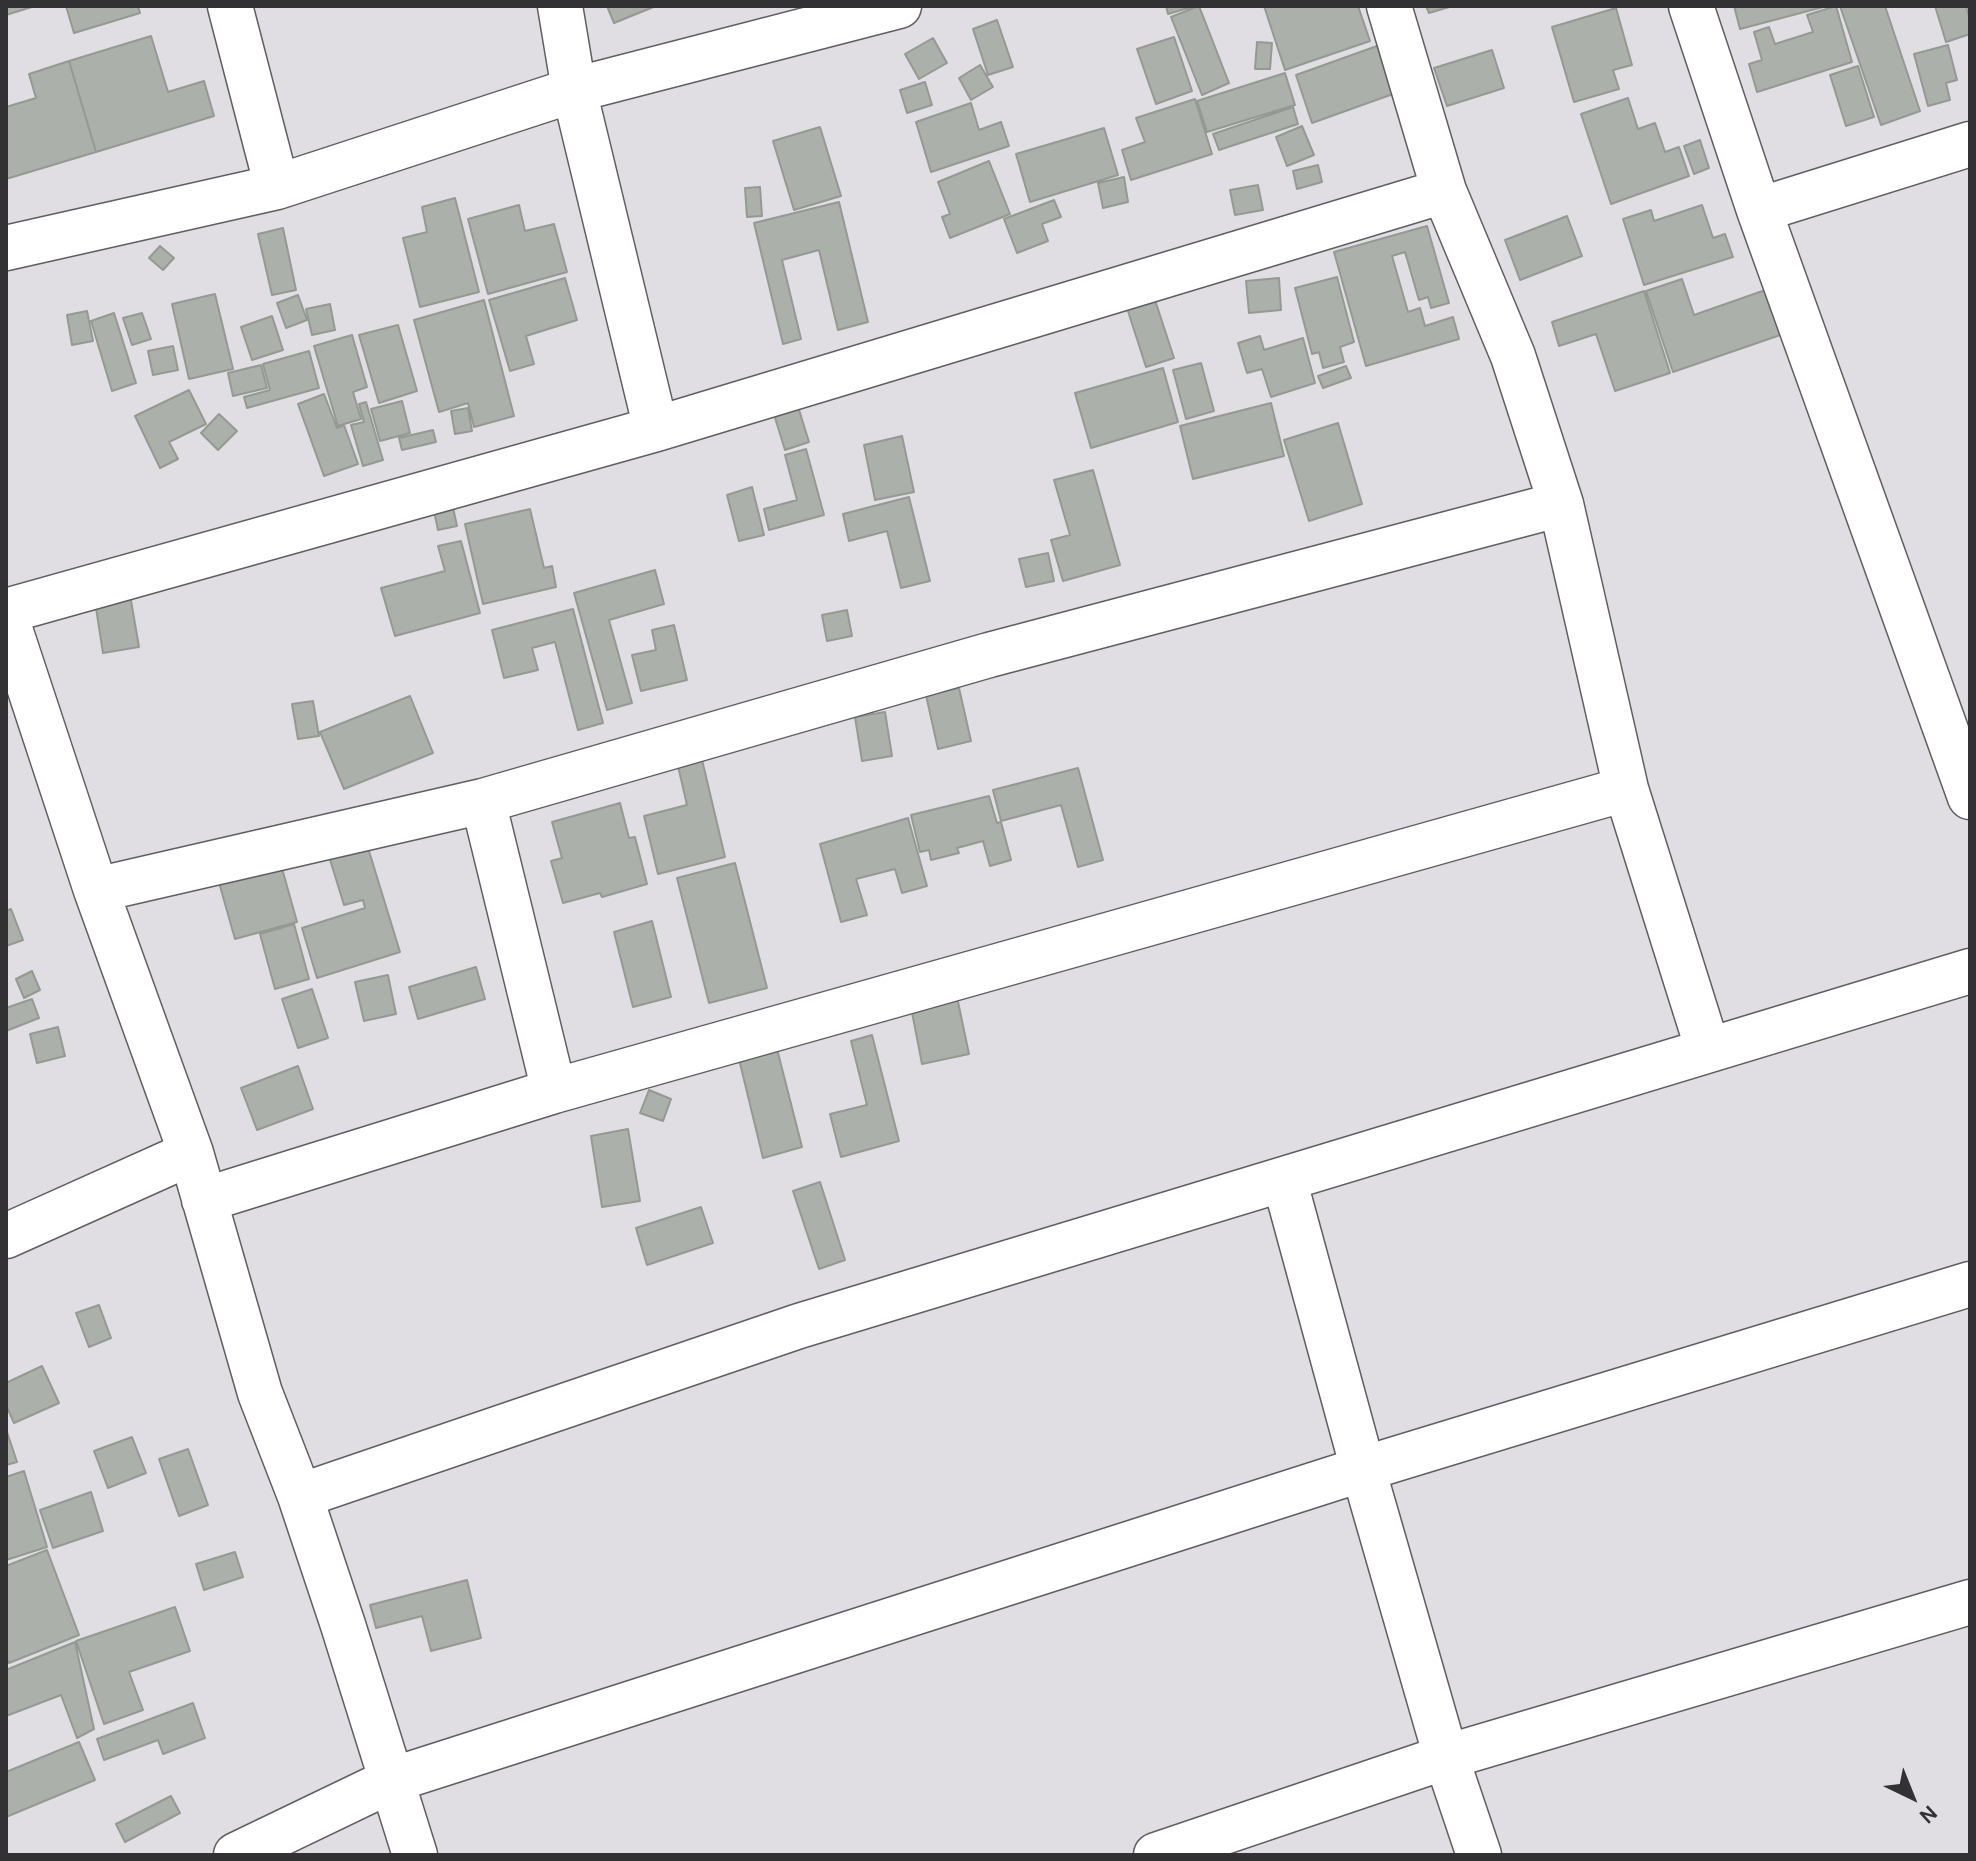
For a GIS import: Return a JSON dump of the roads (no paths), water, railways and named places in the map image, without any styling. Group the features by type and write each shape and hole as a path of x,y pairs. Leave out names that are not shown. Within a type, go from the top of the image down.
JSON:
{"street":[{"path":"230,6 277,187"},
{"path":"560,6 574,90 656,429"},
{"path":"1389,6 1444,191 1513,356 1561,504 1626,789 1708,1050"},
{"path":"1691,6 1759,210 1970,797"},
{"path":"6,248 277,187 574,90 881,8"},
{"path":"1759,210 1970,144"},
{"path":"415,1855 300,1496 260,1393 191,1153 96,890 6,614 656,429 1444,191"},
{"path":"96,890 483,801 989,655 1561,504"},
{"path":"204,1200 554,1091 1626,789"},
{"path":"483,801 554,1091"},
{"path":"300,1496 799,1326 1970,971"},
{"path":"6,1236 191,1153"},
{"path":"1284,1179 1446,1757 1479,1855"},
{"path":"236,1855 392,1780 1363,1469 1970,1284"},
{"path":"1156,1855 1446,1757 1970,1602"}]}
